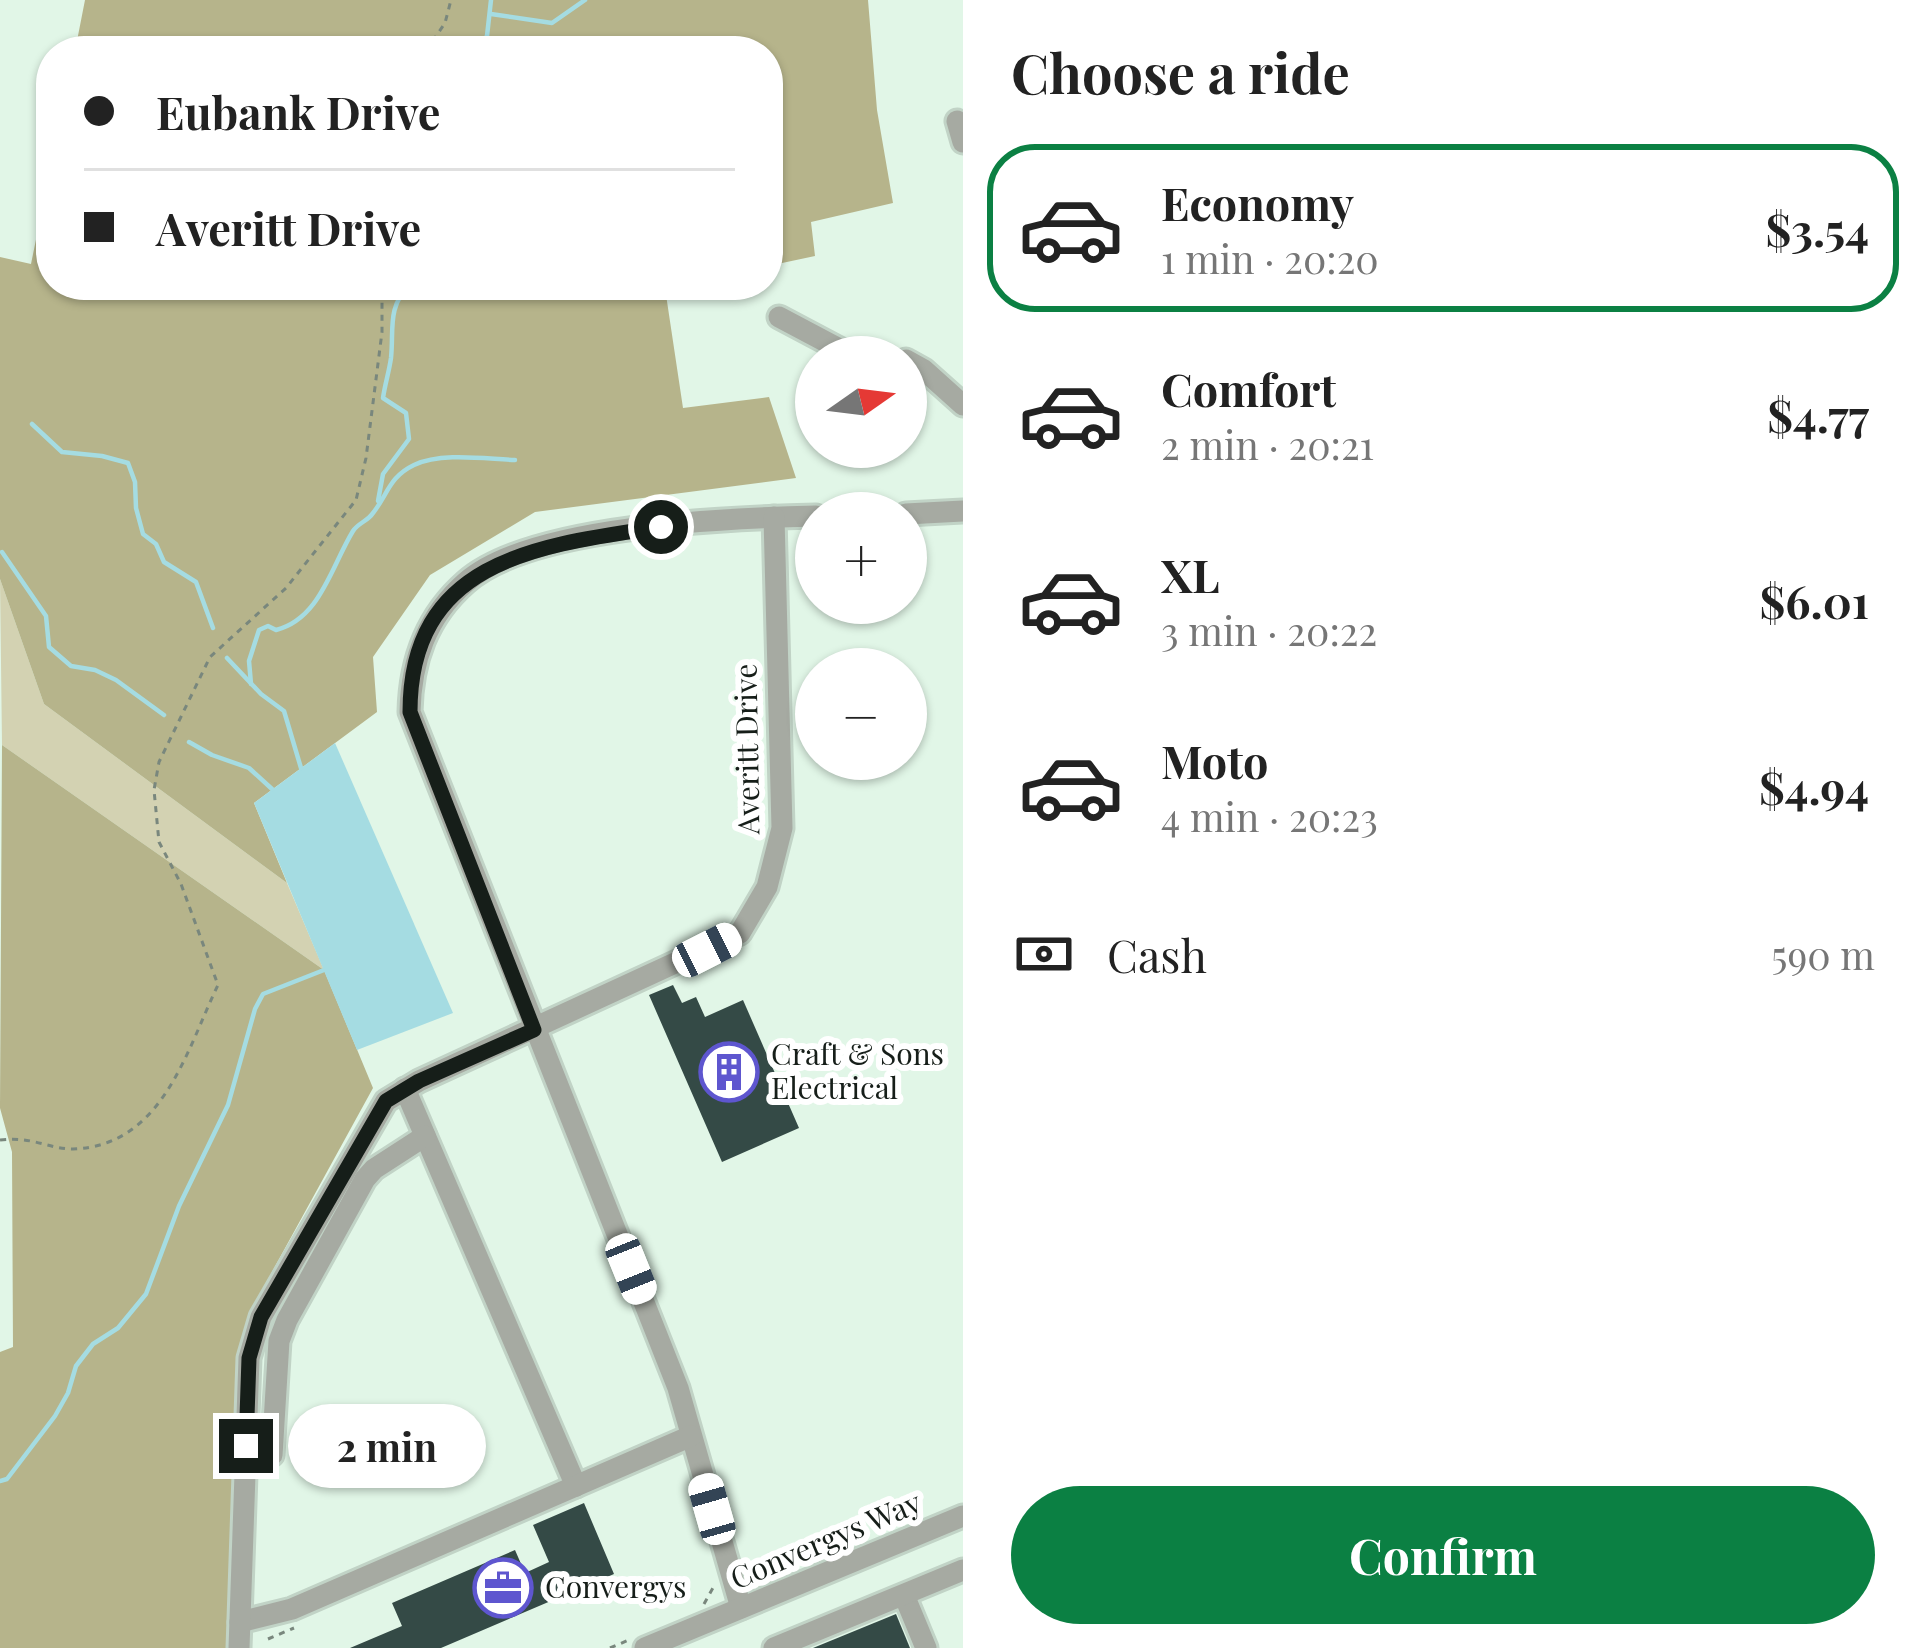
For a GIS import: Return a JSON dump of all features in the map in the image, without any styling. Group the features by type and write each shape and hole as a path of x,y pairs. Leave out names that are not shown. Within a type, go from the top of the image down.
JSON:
{"street":[{"path":"779,317 815,336"},
{"path":"927,373 963,405"},
{"path":"927,513 963,511"},
{"path":"741,1608 678,1388 410,712 410,680 420,643 438,613 467,580 493,565 570,540 707,520 795,516"},
{"name":"Averitt Drive","path":"239,1648 249,1358 261,1317 386,1101 740,933 767,887 782,828 773,517"},
{"path":"405,1090 576,1486"},
{"path":"272,1455 275,1365 286,1320 365,1179 425,1136"},
{"path":"240,1622 292,1609 691,1436"},
{"name":"Convergys Way","path":"637,1644 741,1608 963,1516"},
{"path":"774,1648 963,1570"},
{"path":"904,1595 926,1648"}],"path":[{"path":"436,36 452,0"},
{"path":"0,1140 22,1137 75,1149 124,1136 166,1096 181,1070 218,985 181,884 159,842 154,790 159,762 210,657 286,588 356,500 366,458 382,300"},
{"path":"741,1552 753,1567 776,1575"},
{"path":"695,1612 715,1585"},
{"path":"610,1648 637,1644"}],"green space":[{"path":"0,579 44,704 287,883 324,970 2,745"}],"shaded area":[{"path":"85,0 868,0 877,110 893,203 811,222 815,256 783,263 783,36 78,36"},
{"path":"36,240 36,300 667,300 683,408 769,397 796,478 535,512 430,575 373,657 377,712 254,803 287,883 44,704 0,579 0,257 31,264"},
{"path":"2,745 324,970 373,1088 250,1312 242,1342 227,1648 0,1648 0,1352 13,1347 12,1152 0,1108"}],"water":[{"path":"335,743 453,1013 357,1050 254,803"}],"building":[{"name":"Craft & Sons Electrical","path":"673,985 682,1003 696,997 705,1017 743,1000 799,1128 722,1162 649,995"},
{"name":"Convergys","path":"584,1503 614,1574 441,1648 350,1648 402,1626 392,1603 515,1550 525,1573 549,1562 533,1525"},
{"path":"896,1614 910,1648 813,1648"}],"waterway":[{"path":"487,36 491,0"},
{"path":"491,14 552,23 585,0"},
{"path":"378,501 383,474 409,439 406,413 383,398 399,300"},
{"path":"32,424 62,452 128,463 143,534 156,544 164,562 196,582 213,628"},
{"path":"251,684 249,661 259,630 268,626 276,630 304,615 323,590 353,531 371,516 399,475 437,459 515,460"},
{"path":"2,552 46,616 49,647 71,666 116,680 164,715"},
{"path":"227,658 284,711 301,768"},
{"path":"189,742 249,768 272,789"},
{"path":"0,1481 7,1479 55,1416 76,1366 93,1344 118,1328 146,1294 179,1206 228,1105 263,994 324,970"}],"place":[{"name":"Craft & Sons Electrical","path":"729,1072"},
{"name":"Convergys","path":"503,1588"}],"route":[{"path":"246,1446 249,1358 261,1317 386,1101 419,1081 534,1030 410,712 410,680 420,643 467,580 493,565 570,540 661,527"}]}
